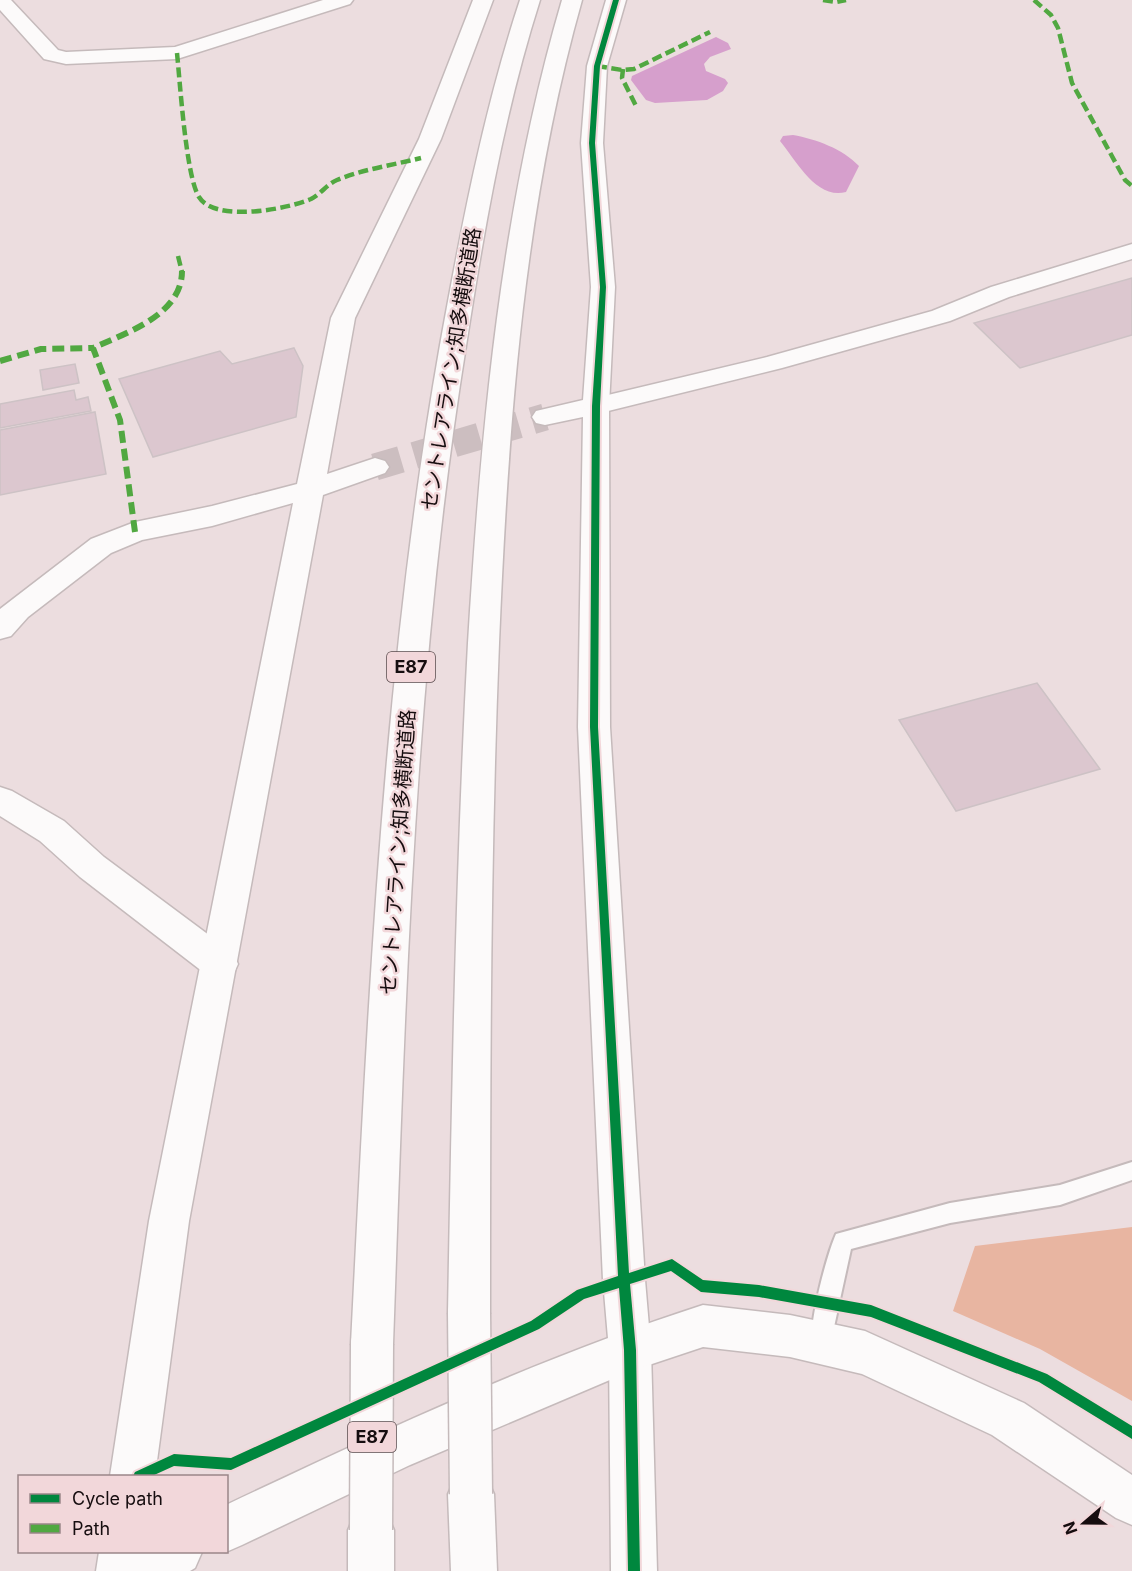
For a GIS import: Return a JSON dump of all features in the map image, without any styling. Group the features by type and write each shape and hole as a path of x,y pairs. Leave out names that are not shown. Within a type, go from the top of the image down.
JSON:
{"main road":[{"path":"2,0 51,55 66,58 177,53 343,0"},
{"path":"132,1475 169,1221 312,489 343,318 430,139 483,0"},
{"name":"セントレアライン;知多横断道路","path":"371,1550 372,1344 390,942 411,656 433,468 448,364 485,168 521,26 530,0"},
{"path":"474,1571 469,1313 473,938 481,684 491,498 509,318 548,96 572,0"},
{"path":"616,0 597,66 592,143 603,287 596,406 594,727 624,1280 630,1350 634,1571"},
{"path":"545,417 773,363 941,316 1000,292 1132,251"},
{"path":"0,628 17,609 101,546 135,532 212,516 312,489 375,467"},
{"path":"0,800 52,831 92,867 220,964"},
{"path":"228,1528 393,1449 630,1350 703,1326 790,1336 865,1353 1008,1419 1132,1502"},
{"path":"119,1571 122,1553"},
{"path":"138,1571 175,1553"}],"lane":[{"path":"821,1343 827,1303 843,1240 950,1214 1060,1195 1132,1171"}],"shaded area":[{"path":"716,37 728,43 731,49 710,57 704,64 706,71 725,79 728,83 723,91 707,100 655,103 646,100 631,80 632,76"},
{"path":"793,135 829,146 859,166 846,192 835,193 825,190 808,177 780,141 783,136"},
{"path":"1132,1227 1132,1401 1040,1349 953,1311 975,1246"}],"building":[{"path":"1132,278 1132,335 1020,368 974,323"},
{"path":"294,348 303,366 296,417 153,457 119,379 220,351 232,364"},
{"path":"75,364 79,383 43,390 40,370"},
{"path":"74,390 76,400 88,397 91,411 0,428 0,404"},
{"path":"95,412 106,474 0,495 0,430"},
{"path":"1037,683 1100,769 956,811 899,720"}],"tunnel":[{"path":"375,467 545,417"}],"marked path":[{"path":"823,0 836,2 846,0"},
{"path":"1034,0 1051,15 1058,28 1072,83 1125,180 1132,186"},
{"path":"597,66 622,70 634,69 710,32"},
{"path":"177,53 190,164 197,195 203,203 217,209 241,213 292,205 313,198 334,181 357,173 421,158"},
{"path":"623,69 622,78 637,108"},
{"path":"135,532 120,420 93,348 148,321 172,300 179,288 182,274 178,256"},
{"path":"0,361 41,349 93,348"}],"cycle path":[{"path":"616,0 597,66 592,143 603,287 596,406 594,727 624,1280 630,1350 634,1571"},
{"path":"141,1475 174,1460 231,1464 535,1325 581,1294 672,1265 701,1286 759,1291 871,1311 1043,1378 1132,1433"}]}
